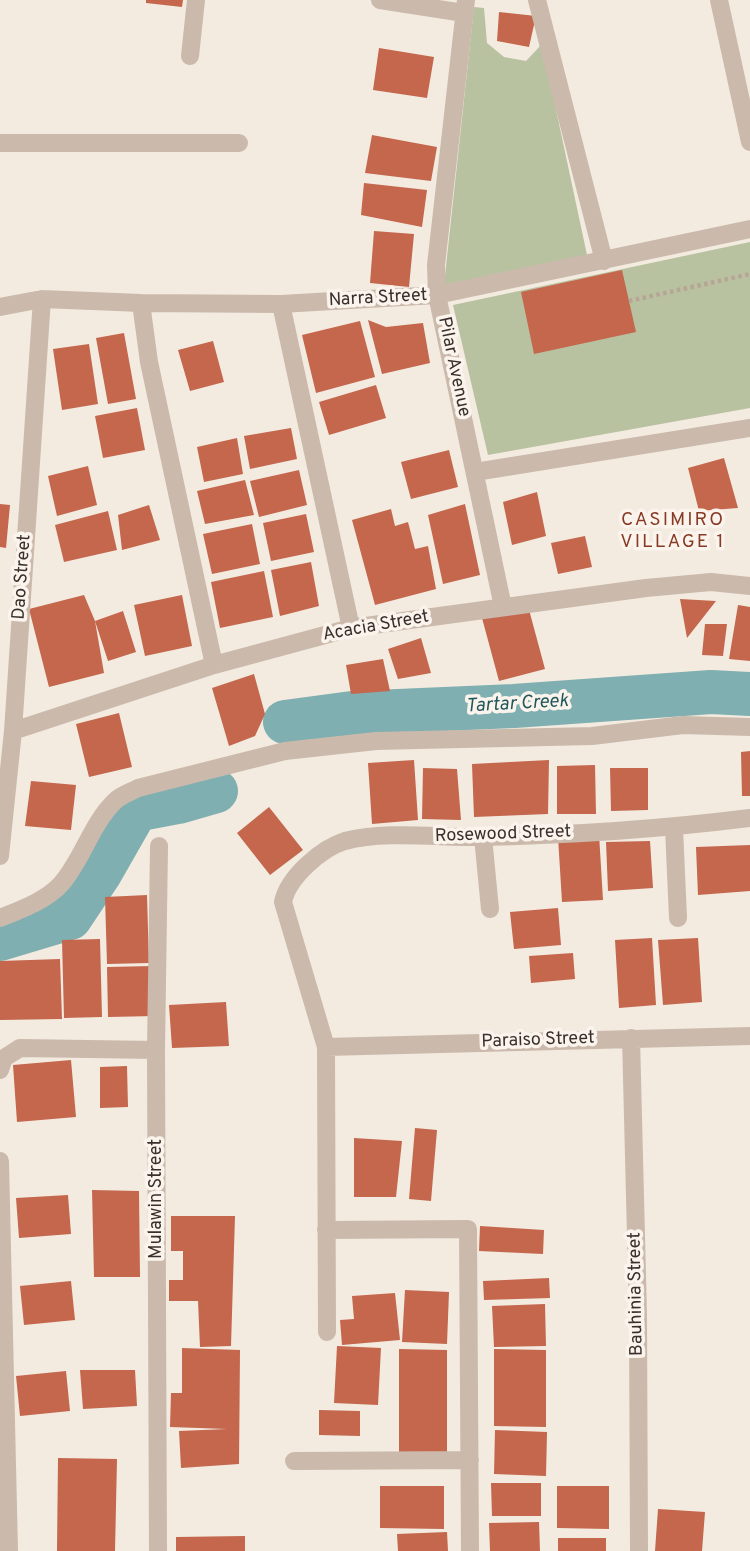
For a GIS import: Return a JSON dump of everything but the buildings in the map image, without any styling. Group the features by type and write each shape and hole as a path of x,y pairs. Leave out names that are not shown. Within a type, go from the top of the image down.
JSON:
{"street":[{"path":"190,56 196,0"},
{"path":"380,0 465,6"},
{"path":"537,0 604,261"},
{"path":"719,0 750,142"},
{"name":"Pilar Avenue","path":"465,6 436,265 438,295 503,607"},
{"path":"0,143 239,143"},
{"name":"Narra Street","path":"0,307 42,299 281,304 438,295 750,229"},
{"name":"Dao Street","path":"0,856 13,731 42,299"},
{"path":"141,303 149,362 214,665"},
{"path":"281,304 351,628"},
{"path":"475,472 750,429"},
{"name":"Acacia Street","path":"13,731 214,665 351,628 646,587 711,582 750,586"},
{"path":"0,918 43,898 60,885 80,859 100,819 116,799 138,788 285,751 376,741 592,736 683,725 750,727"},
{"name":"Rosewood Street","path":"326,1047 283,902 285,893 314,856 345,841 377,836 483,837 674,828 750,818"},
{"path":"674,828 678,918"},
{"path":"483,837 490,909"},
{"name":"Mulawin Street","path":"158,1551 156,1050 159,846"},
{"name":"Paraiso Street","path":"326,1047 750,1035"},
{"name":"Bauhinia Street","path":"631,1038 638,1315 639,1551"},
{"path":"326,1047 327,1332"},
{"path":"0,1070 4,1058 20,1048 156,1050"},
{"path":"0,1161 9,1551"},
{"path":"326,1230 468,1229 470,1551"},
{"path":"294,1461 470,1460"}],"path":[{"path":"629,301 750,274"}],"green space":[{"path":"474,7 484,8 487,43 504,57 526,61 542,44 587,255 444,285"},
{"path":"750,242 750,408 488,455 453,305"}],"waterway":[{"name":"Tartar Creek","path":"285,722 352,713 514,706 711,692 750,694"},
{"name":"Tartar Creek","path":"0,939 70,918 100,873 136,810 216,791"}],"district":[{"name":"CASIMIRO VILLAGE 1","path":"673,532"}]}
